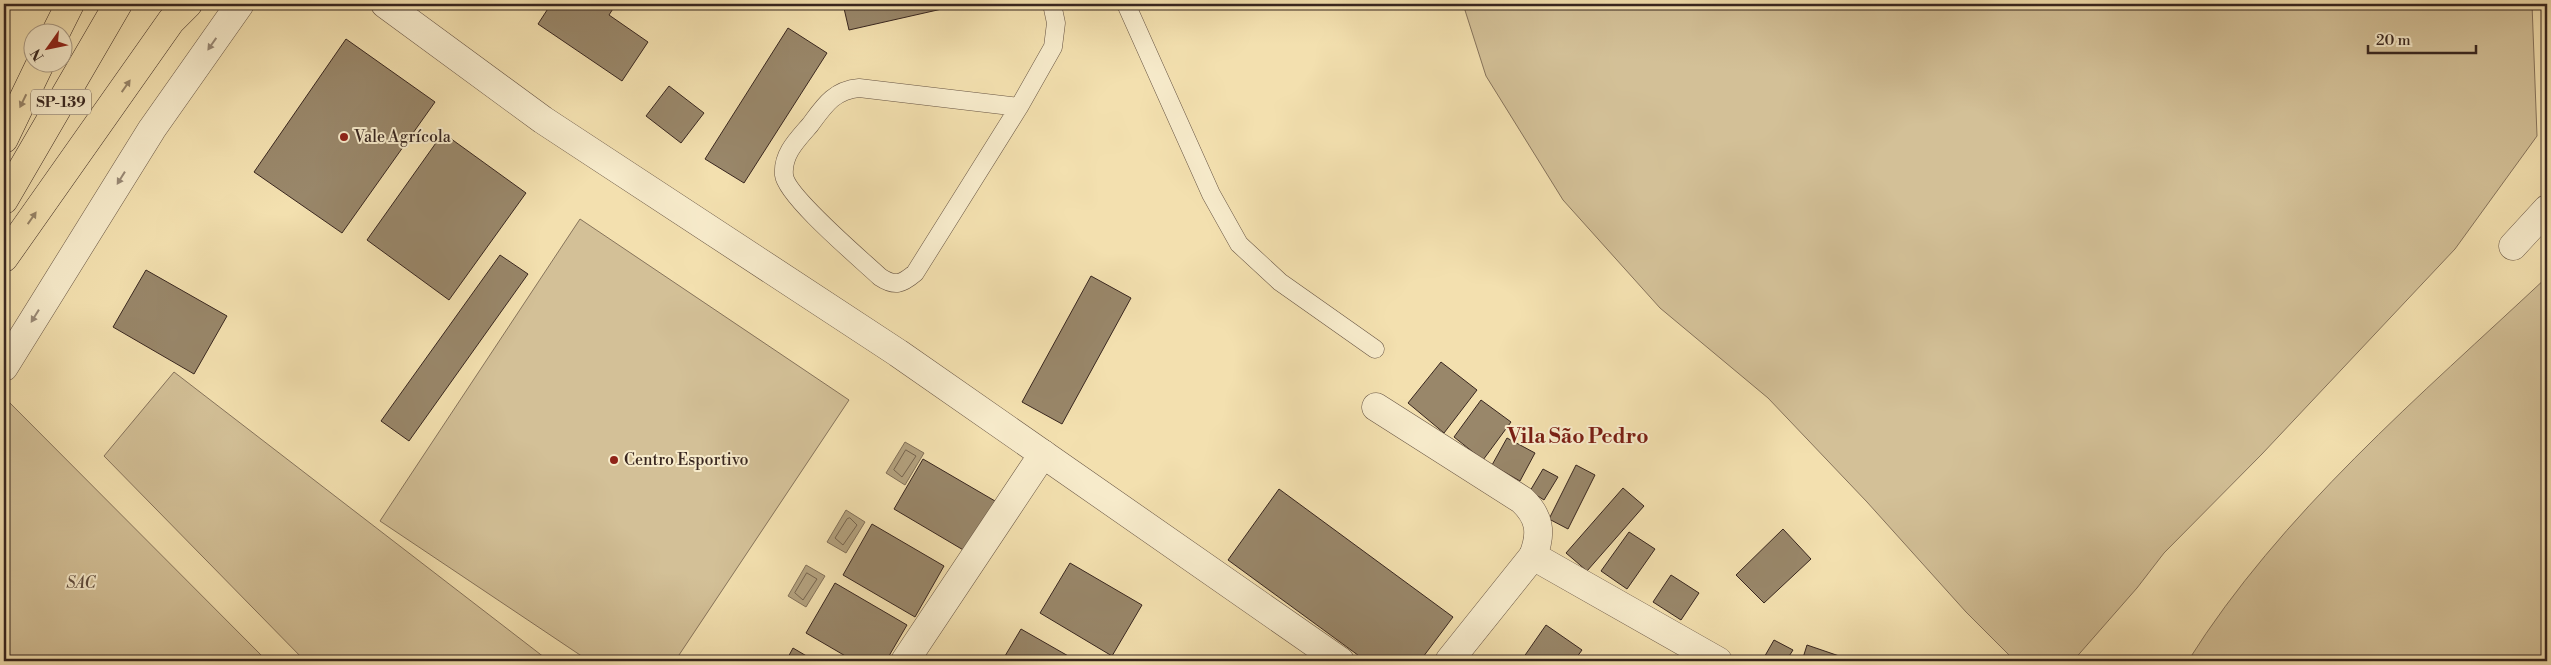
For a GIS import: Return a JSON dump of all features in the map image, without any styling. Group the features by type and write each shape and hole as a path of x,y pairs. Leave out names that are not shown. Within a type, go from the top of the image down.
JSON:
{"main road":[{"path":"61,22 70,4"},
{"name":"SP-139","path":"4,200 118,4"},
{"path":"4,258 171,22 188,4"},
{"path":"4,139 36,72"}],"street":[{"path":"4,367 152,129 240,4"},
{"path":"385,4 543,120 898,353 1340,661"},
{"path":"2513,246 2547,209"},
{"path":"1376,408 1522,500 1534,511 1538,526 1538,544 1533,556 1449,661"},
{"path":"905,661 1043,454"},
{"path":"1533,556 1718,661"}],"lane":[{"path":"1020,107 859,88 846,89 828,100 789,152 784,176 789,187 802,203 880,277 889,283 897,284 915,273 1020,107 1053,47 1056,23 1052,4"},
{"path":"1126,4 1211,194 1239,244 1280,282 1375,348"}],"green space":[{"path":"1463,4 2532,4 2537,136 2455,249 2262,454 2164,553 2137,588 2073,661 2015,661 1966,612 1867,502 1768,398 1660,308 1563,200 1486,76"},
{"name":"Centro Esportivo","path":"580,219 849,400 675,661 589,661 380,521"},
{"path":"2547,277 2547,661 2188,661 2225,607 2265,555 2309,506 2402,412"},
{"path":"174,372 549,661 305,661 104,456"},
{"name":"SAC","path":"7,400 267,661 4,661 4,406"}],"water":[{"path":"905,442 924,453 905,485 886,473"},
{"path":"846,510 865,522 846,553 827,542"},
{"path":"806,565 825,576 806,607 788,596"}],"building":[{"path":"551,4 616,4 609,15 648,42 622,81 538,24"},
{"path":"843,4 964,4 849,30"},
{"path":"788,28 827,53 744,183 705,159"},
{"name":"Vale Agrícola","path":"346,39 435,102 342,233 254,172"},
{"path":"669,86 704,113 681,143 646,116"},
{"path":"443,133 526,193 449,300 367,240"},
{"path":"500,255 528,274 409,441 381,421"},
{"path":"146,270 227,316 194,374 113,327"},
{"path":"1091,276 1131,298 1062,424 1022,402"},
{"path":"1441,362 1477,390 1444,433 1408,403"},
{"path":"1481,400 1511,422 1483,460 1454,437"},
{"path":"1507,438 1535,453 1520,481 1492,465"},
{"path":"923,459 995,501 965,551 894,509"},
{"path":"1576,465 1595,475 1568,529 1549,519"},
{"path":"1543,469 1558,477 1544,500 1530,491"},
{"path":"1623,488 1644,506 1587,571 1566,553"},
{"path":"1279,489 1453,617 1420,661 1366,661 1228,560"},
{"path":"872,524 944,566 915,617 843,575"},
{"path":"1783,529 1811,559 1764,603 1736,575"},
{"path":"1629,532 1655,549 1627,589 1601,571"},
{"path":"1070,563 1142,605 1112,656 1040,613"},
{"path":"1671,575 1699,593 1681,620 1653,602"},
{"path":"835,583 907,625 886,661 854,661 806,633"},
{"path":"1546,625 1582,650 1574,661 1521,661"},
{"path":"1021,629 1077,661 1002,661"},
{"path":"1774,640 1793,650 1786,661 1762,661"},
{"path":"1807,645 1848,659 1848,661 1802,661"},
{"path":"793,648 815,661 786,661"}],"place":[{"name":"Vale Agrícola","path":"344,137"},
{"name":"Centro Esportivo","path":"614,460"}],"district":[{"name":"Vila São Pedro","path":"1578,437"}]}
